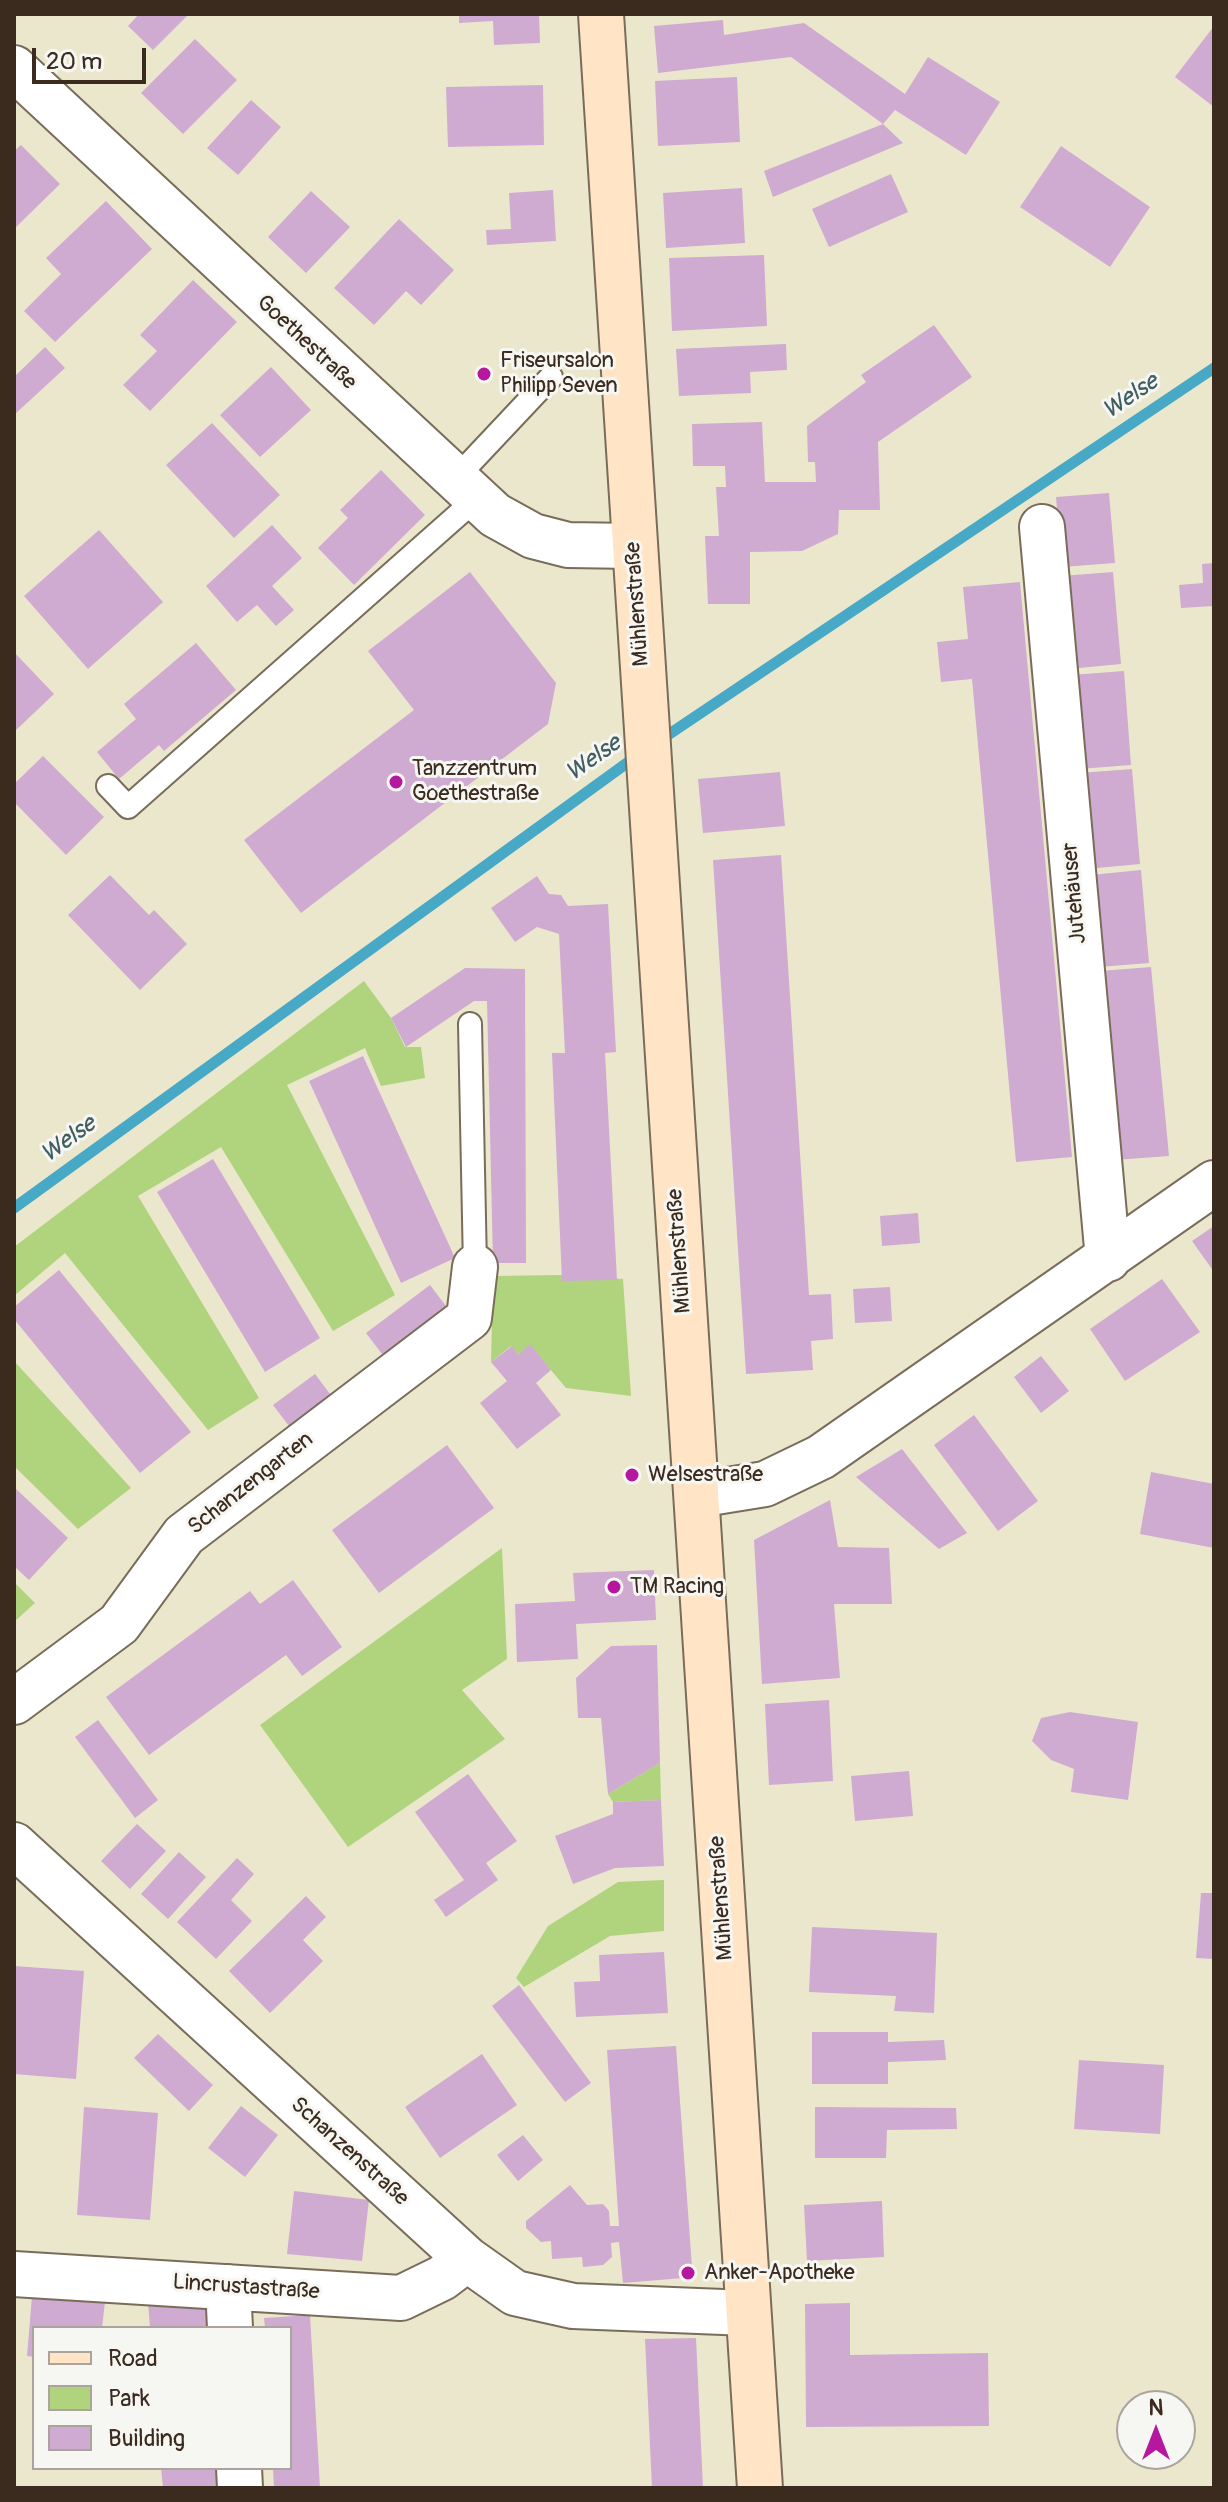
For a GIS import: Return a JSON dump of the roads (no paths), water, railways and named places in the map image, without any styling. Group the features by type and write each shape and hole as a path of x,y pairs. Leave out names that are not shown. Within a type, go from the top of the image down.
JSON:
{"main road":[{"name":"Mühlenstraße","path":"601,14 760,2488"}],"street":[{"name":"Goethestraße","path":"14,68 495,515 533,536 568,545 634,546"},
{"name":"Jutehäuser","path":"1042,527 1108,1259"},
{"path":"697,1495 765,1484 821,1457 1214,1183"},
{"name":"Schanzengarten","path":"14,1702 119,1624 184,1535 469,1318 475,1267"},
{"name":"Schanzenstraße","path":"14,1845 467,2259 515,2293 573,2306 748,2313"},
{"name":"Lincrustastraße","path":"14,2274 229,2307 401,2298 442,2278 467,2259"}],"lane":[{"path":"108,786 128,807 466,489 551,377"},
{"path":"470,1024 475,1267"}],"waterway":[{"name":"Welse","path":"659,741 1214,368"},
{"name":"Welse","path":"14,1208 638,755"}],"place":[{"name":"Friseursalon Philipp Seven","path":"484,374"},
{"name":"Tanzzentrum Goethestraße","path":"396,782"},
{"name":"Welsestraße","path":"632,1475"},
{"name":"TM Racing","path":"614,1587"},
{"name":"Anker-Apotheke","path":"688,2273"}]}
